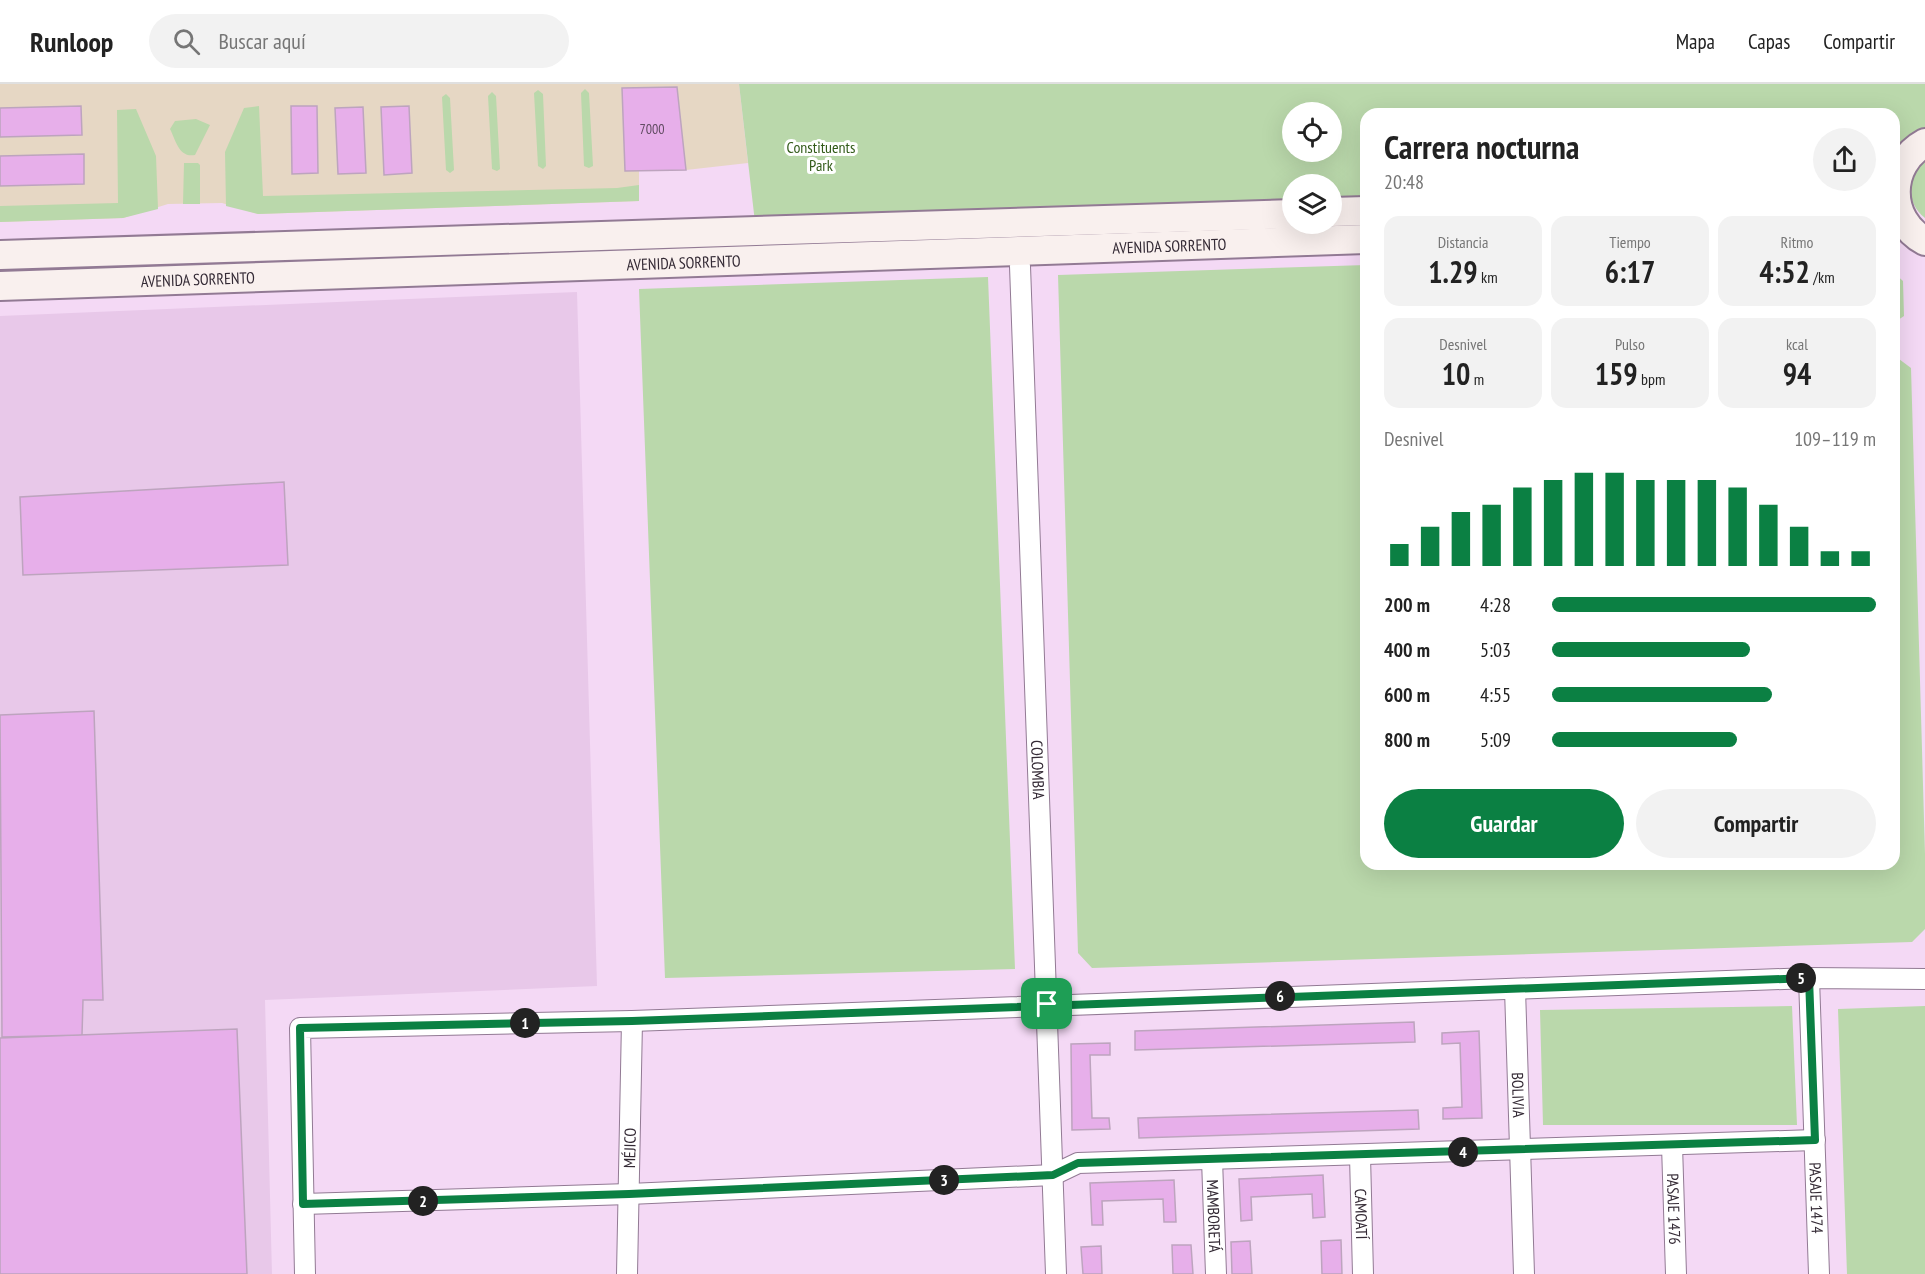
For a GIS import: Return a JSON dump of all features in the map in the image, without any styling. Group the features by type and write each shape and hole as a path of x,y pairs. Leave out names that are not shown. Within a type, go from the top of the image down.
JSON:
{"main road":[{"path":"1900,169 1912,150"},
{"path":"1342,212 1360,211"},
{"name":"AVENIDA SORRENTO","path":"0,255 1282,214"},
{"path":"1900,219 1924,244"},
{"name":"AVENIDA SORRENTO","path":"0,286 1360,239"}],"street":[{"name":"COLOMBIA","path":"1020,266 1056,1274"},
{"path":"305,1274 300,1028 632,1021 1047,1004 1809,978 1925,979"},
{"name":"PASAJE 1474","path":"1809,978 1820,1274"},
{"name":"BOLIVIA","path":"1515,989 1524,1274"},
{"name":"MÉJICO","path":"627,1274 632,1021"},
{"path":"303,1204 629,1194 1053,1175 1078,1163 1815,1140"},
{"name":"PASAJE 1476","path":"1672,1144 1676,1274"},
{"name":"CAMOATÍ","path":"1360,1156 1363,1274"},
{"name":"MAMBORETÁ","path":"1212,1159 1216,1274"}],"shaded area":[{"path":"0,84 739,84 748,163 686,170 639,171 639,201 258,214 222,203 168,204 123,218 0,222"},
{"path":"577,292 597,986 265,1000 272,1274 0,1274 0,316"}],"green space":[{"name":"Constituents Park","path":"739,84 1925,84 1925,143 1900,158 1900,108 1360,108 1360,211 1342,212 1342,174 1282,174 1282,214 756,231"},
{"path":"585,89 589,93 593,166 589,168 584,166 581,93"},
{"path":"538,90 543,94 546,166 543,169 538,166 534,93"},
{"path":"492,92 496,96 500,169 497,171 492,169 488,96"},
{"path":"446,94 450,98 454,170 450,173 446,170 442,97"},
{"path":"259,106 263,196 617,188 639,185 639,201 258,214 226,206 225,152 244,108"},
{"path":"136,109 156,156 158,209 123,218 0,222 0,206 118,203 117,110"},
{"path":"196,119 210,125 195,155 185,154 179,148 170,129 175,121"},
{"path":"1925,158 1925,218 1914,204 1911,188 1916,173"},
{"path":"184,163 200,165 200,204 183,204"},
{"path":"1360,265 1360,870 1900,870 1900,360 1911,368 1925,854 1925,929 1912,942 1092,968 1078,953 1058,275"},
{"path":"988,277 1015,969 665,978 639,289"},
{"path":"1900,278 1903,281 1904,316 1900,319"},
{"path":"1792,1006 1797,1125 1543,1125 1540,1010"},
{"path":"1925,1006 1925,1274 1847,1274 1838,1009"}],"building":[{"path":"677,87 686,170 625,171 622,88"},
{"path":"81,106 82,135 0,137 0,108"},
{"path":"291,106 317,106 318,173 292,174"},
{"path":"409,106 412,173 384,175 381,107"},
{"path":"363,107 366,173 338,174 335,108"},
{"path":"84,154 84,184 0,186 0,156"},
{"path":"284,482 288,565 23,575 20,497"},
{"path":"94,711 103,1000 83,1000 82,1035 2,1037 0,715"},
{"path":"1414,1022 1415,1042 1135,1050 1135,1031"},
{"path":"237,1029 247,1274 0,1274 0,1038"},
{"path":"1479,1031 1482,1118 1443,1119 1443,1108 1462,1107 1460,1043 1442,1044 1442,1033"},
{"path":"1110,1043 1110,1055 1090,1055 1092,1118 1109,1118 1110,1129 1072,1130 1071,1044"},
{"path":"1418,1110 1419,1129 1139,1138 1138,1118"},
{"path":"1323,1175 1325,1217 1313,1218 1312,1194 1251,1197 1252,1220 1241,1221 1239,1179"},
{"path":"1174,1180 1176,1222 1164,1222 1163,1199 1102,1201 1103,1225 1092,1225 1090,1183"},
{"path":"1341,1240 1342,1274 1322,1274 1321,1241"},
{"path":"1250,1241 1252,1274 1232,1274 1231,1242"},
{"path":"1172,1245 1191,1245 1193,1274 1173,1274"},
{"path":"1101,1246 1102,1274 1083,1274 1081,1247"}],"route":[{"path":"1809,978 1815,1140 1078,1163 1053,1175 629,1194 303,1204 300,1028 632,1021 1047,1004 1809,978"}]}
